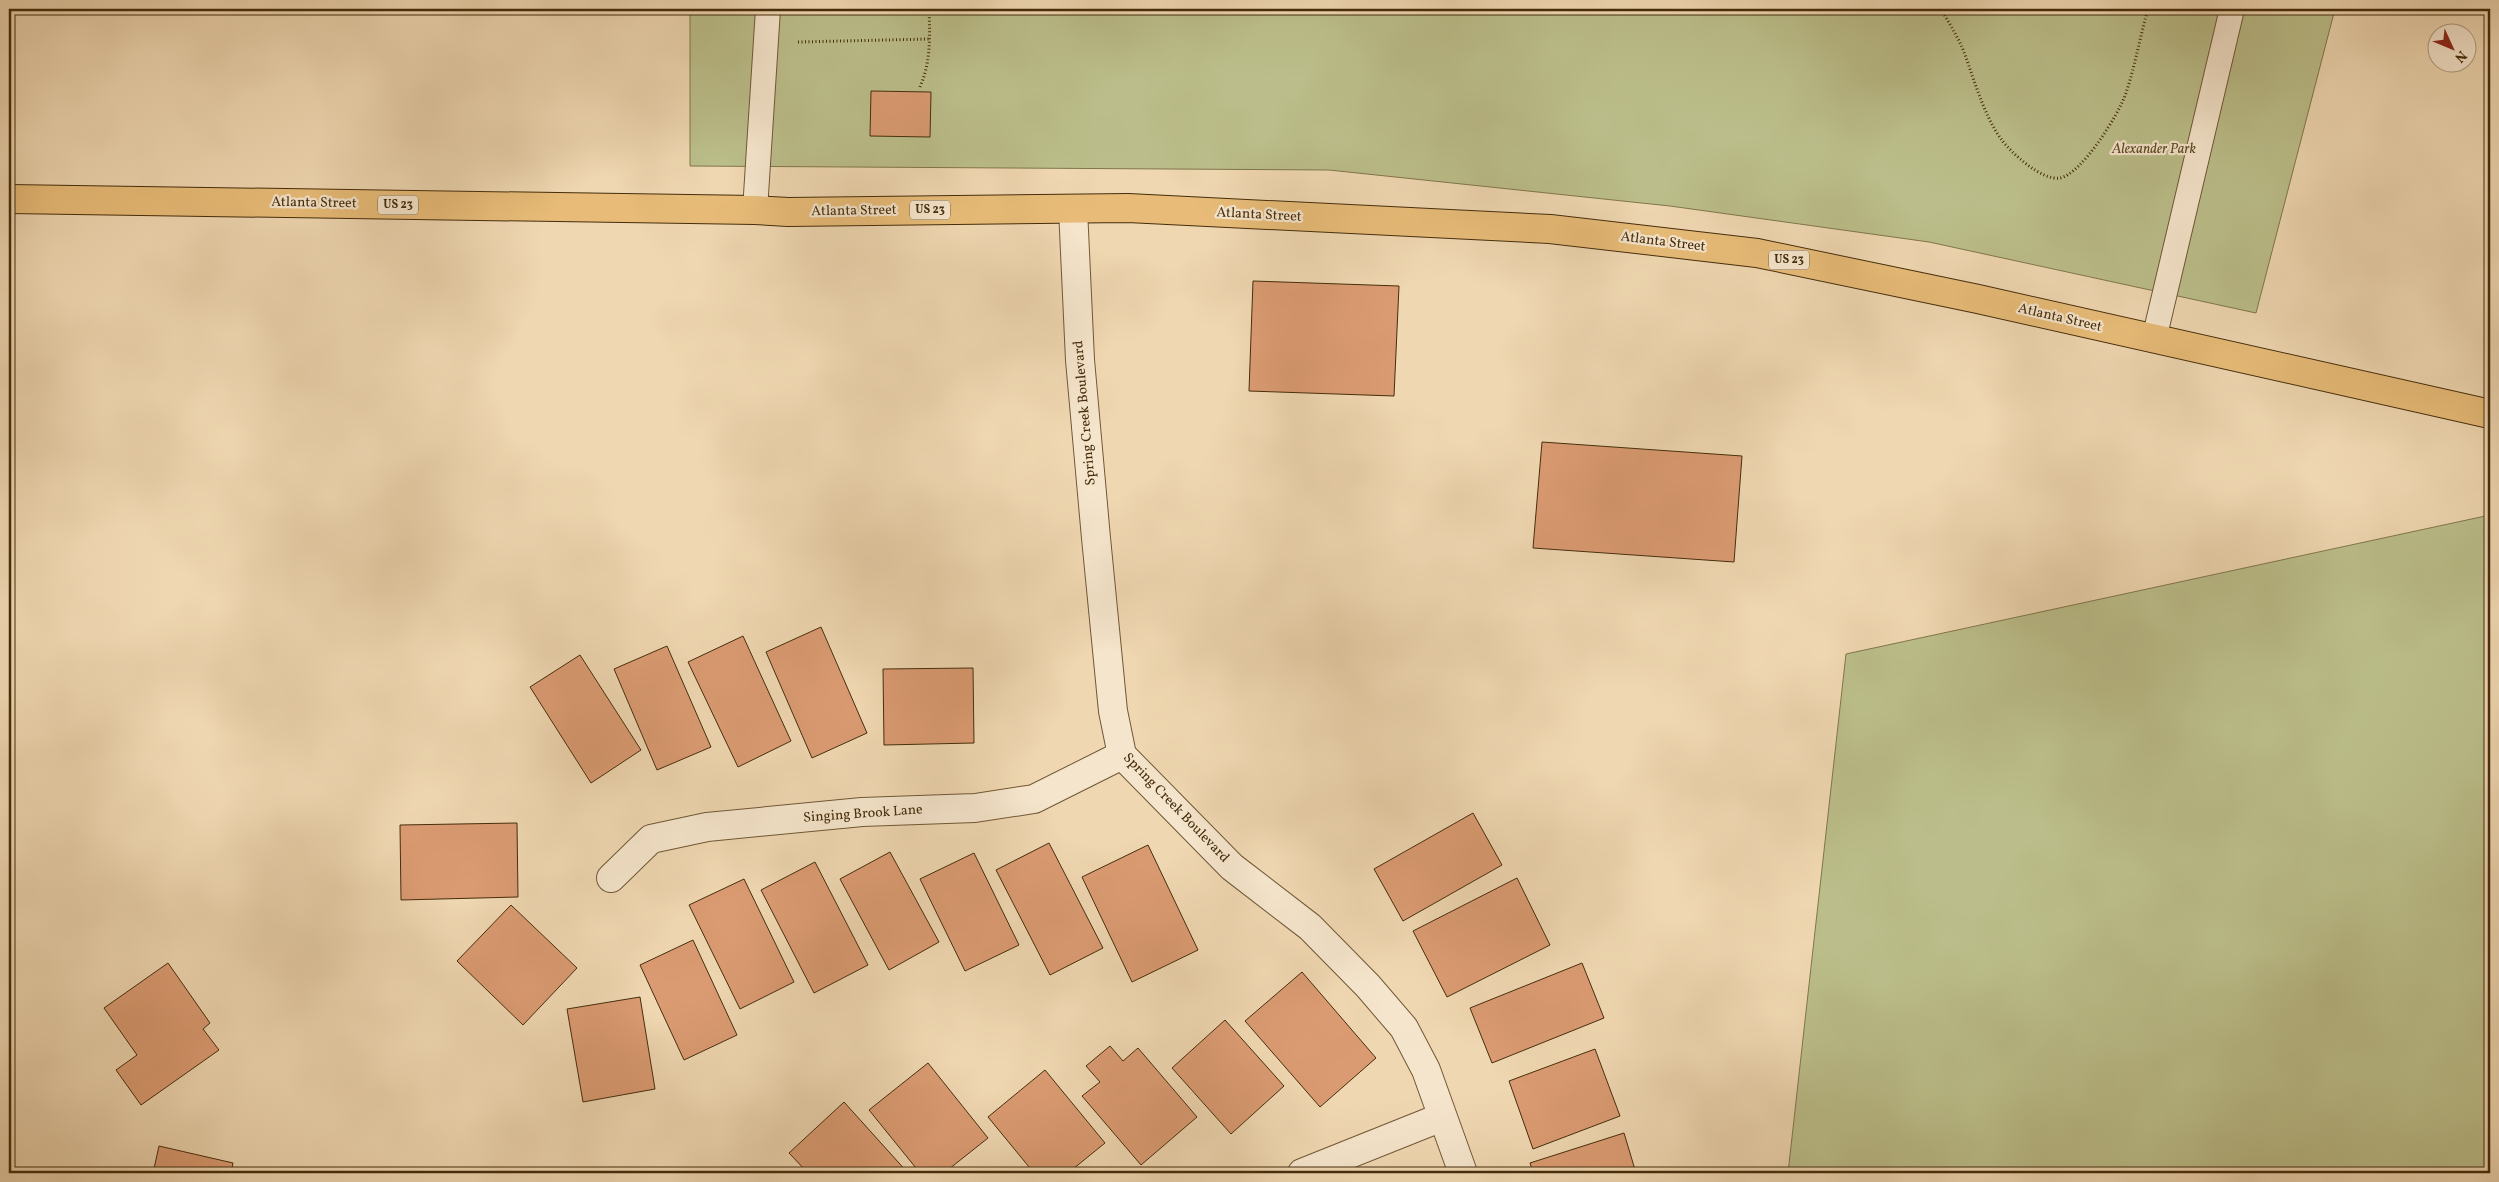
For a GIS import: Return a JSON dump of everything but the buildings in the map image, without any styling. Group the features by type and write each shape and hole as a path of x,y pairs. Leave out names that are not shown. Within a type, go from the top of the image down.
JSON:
{"main road":[{"name":"Atlanta Street","path":"9,199 788,212 1073,208 1138,209 1550,229 1747,252 1978,299 2490,414"}],"street":[{"name":"Spring Creek Boulevard","path":"1073,208 1080,360 1095,528 1113,711 1122,755 1232,867 1310,926 1368,986 1404,1028 1426,1070 1463,1173"},
{"name":"Singing Brook Lane","path":"611,878 651,839 707,827 862,812 975,808 1034,799 1122,755"},
{"path":"1302,1173 1442,1117"}],"lane":[{"path":"755,210 768,9"},
{"path":"2154,339 2232,9"}],"path":[{"path":"920,87 926,74 930,39 929,9"},
{"path":"1942,9 1964,51 1976,92 2002,140 2025,163 2044,175 2059,178 2073,171 2105,132 2126,94 2148,9"},
{"path":"766,43 930,39"}],"green space":[{"name":"Alexander Park","path":"690,9 2335,9 2256,313 1929,242 1670,206 1329,170 690,166"},
{"path":"2490,515 2490,1173 1788,1173 1846,654"}]}
